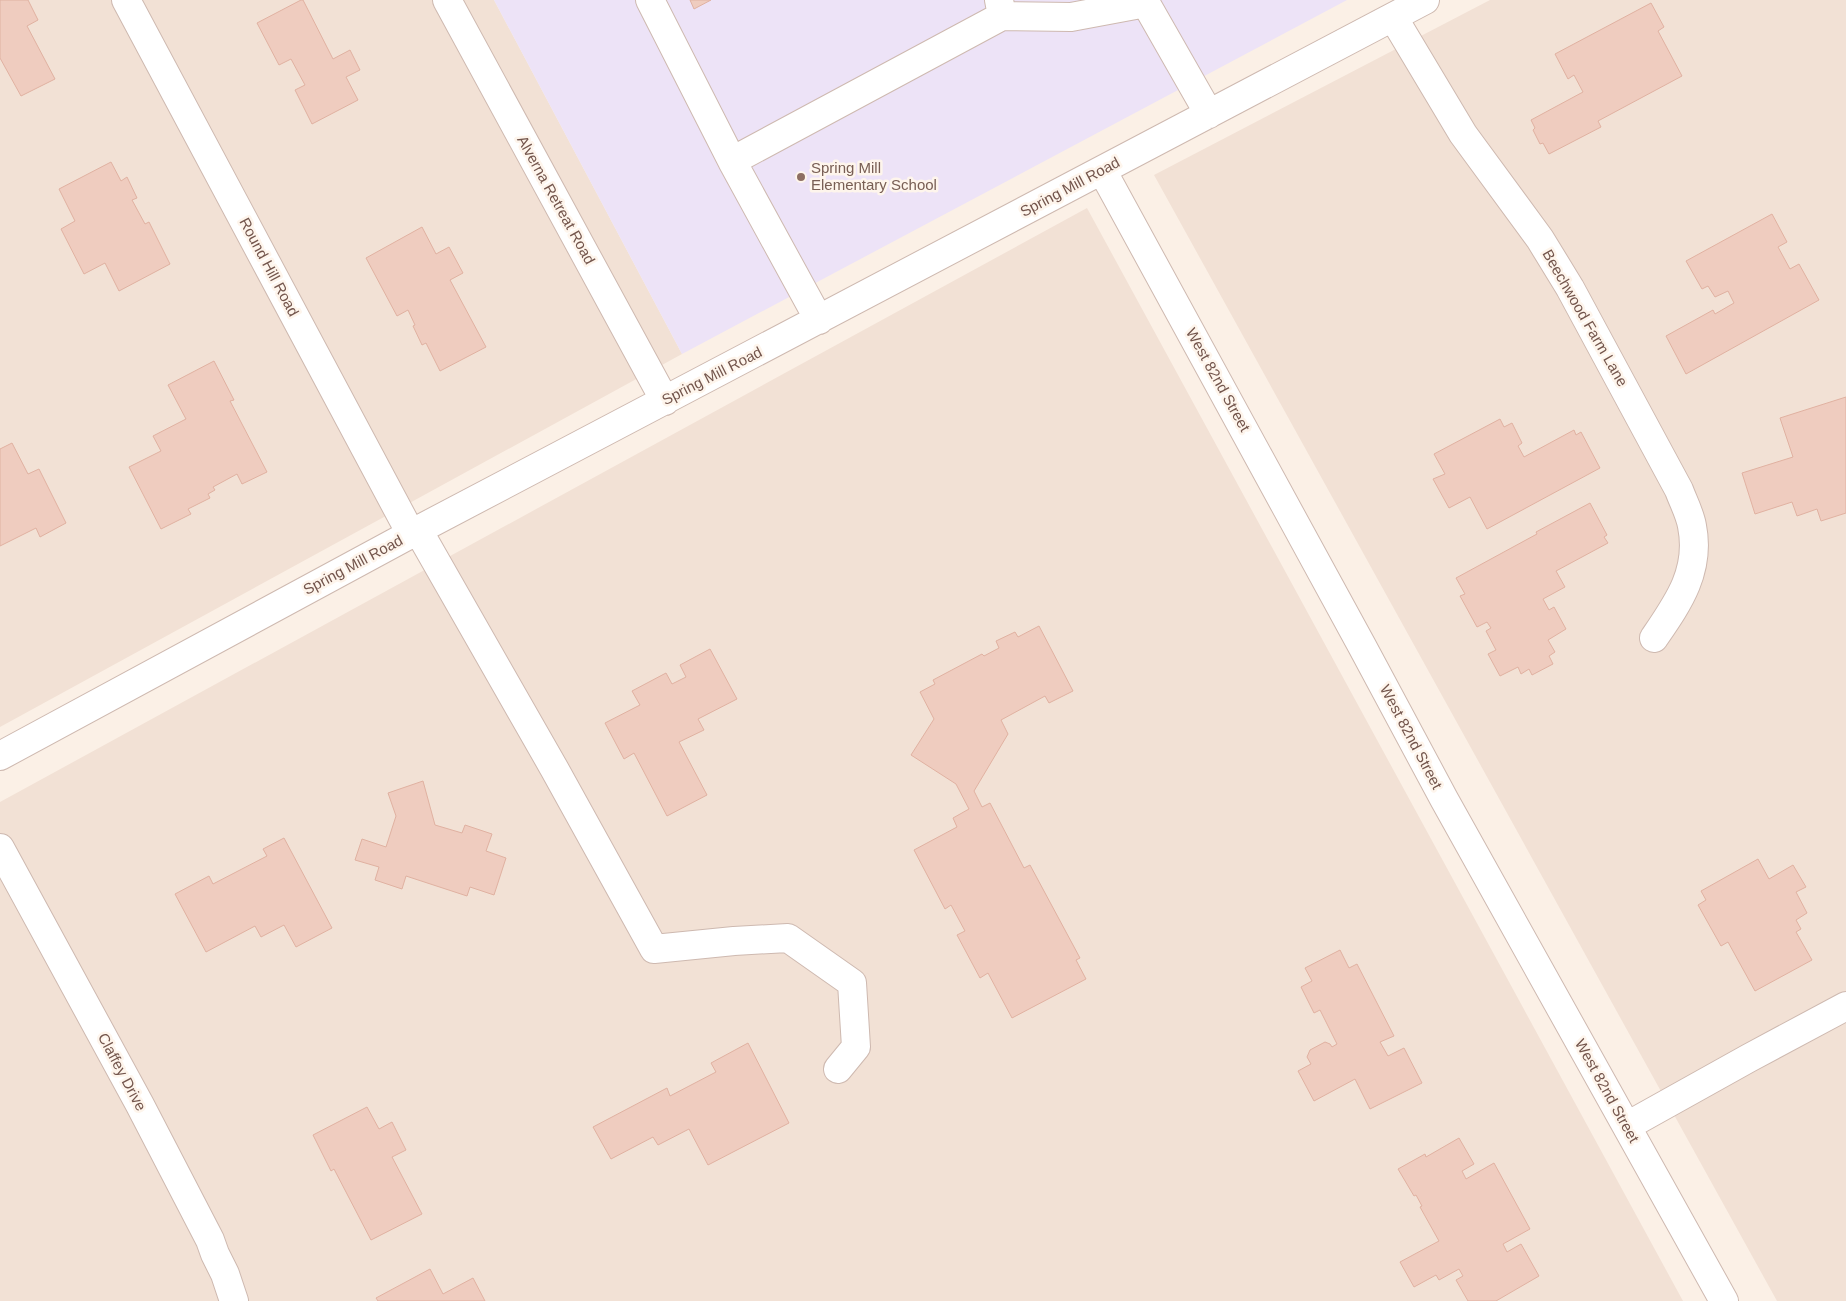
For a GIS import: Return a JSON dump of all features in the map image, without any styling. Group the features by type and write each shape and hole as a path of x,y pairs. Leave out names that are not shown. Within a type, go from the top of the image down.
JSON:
{"street":[{"name":"Round Hill Road","path":"126,0 414,532 555,770 654,950 734,941 788,938 852,983 856,1047 838,1069"},
{"name":"Alverna Retreat Road","path":"447,0 665,400"},
{"path":"650,0 732,161 819,320"},
{"name":"Spring Mill Road","path":"0,756 414,532 1425,0"},
{"path":"732,161 1001,8 1071,17 1145,1 1209,114"},
{"name":"Beechwood Farm Lane","path":"1393,17 1463,134 1540,239 1570,288 1679,490 1692,524 1694,547 1690,573 1680,599 1654,638"},
{"name":"West 82nd Street","path":"1102,170 1444,799 1724,1301"},
{"name":"Claffey Drive","path":"0,848 136,1096 210,1240 225,1274 234,1301"},
{"path":"1627,1126 1846,1006"}],"shaded area":[{"path":"0,0 494,0 682,354 0,727"},
{"name":"Spring Mill Elementary School","path":"494,0 1347,0 682,354"},
{"path":"1490,0 1846,0 1846,1301 1777,1301 1154,175"},
{"path":"1087,208 1683,1301 0,1301 0,802"}],"building":[{"path":"0,0 28,0 38,20 27,26 55,79 21,96 0,58"},
{"path":"303,0 333,59 350,50 360,70 346,77 358,100 312,124 295,90 305,85 291,59 279,65 257,23"},
{"path":"690,0 711,0 694,9"},
{"path":"1651,3 1664,27 1658,31 1682,76 1598,121 1601,127 1549,154 1543,143 1540,144 1533,130 1535,128 1531,120 1583,92 1574,75 1568,79 1555,54"},
{"path":"111,162 121,181 127,177 137,198 132,200 145,224 149,222 170,264 119,291 105,263 84,274 61,229 75,221 59,189"},
{"path":"1772,214 1787,242 1778,247 1790,269 1799,264 1819,300 1686,374 1666,336 1713,310 1715,314 1734,303 1728,291 1715,297 1708,286 1702,289 1686,261"},
{"path":"422,227 436,254 449,247 463,273 450,280 486,347 440,371 426,343 422,345 408,310 397,316 366,258"},
{"path":"214,361 234,400 230,401 267,472 242,484 237,474 213,487 215,490 208,494 210,498 188,509 191,514 161,529 129,467 161,451 153,436 186,419 168,385"},
{"path":"1846,397 1846,513 1821,521 1817,509 1797,516 1792,502 1755,514 1742,473 1793,457 1780,418"},
{"path":"1500,419 1504,427 1512,423 1522,443 1518,446 1524,457 1574,430 1576,435 1581,432 1600,468 1487,529 1470,497 1449,508 1433,479 1445,474 1434,454"},
{"path":"12,443 28,474 39,469 66,523 40,537 36,528 0,546 0,449"},
{"path":"1590,503 1607,535 1604,537 1608,543 1556,571 1565,587 1543,599 1549,610 1554,607 1566,629 1548,640 1555,652 1549,656 1553,664 1532,675 1529,669 1521,674 1518,667 1500,676 1488,654 1496,650 1486,631 1491,628 1487,622 1477,627 1460,596 1465,594 1456,578"},
{"path":"1039,626 1073,691 1049,703 1045,696 1001,720 1008,734 974,791 982,807 990,803 1024,868 1030,865 1080,958 1076,960 1086,979 1012,1018 988,973 980,978 957,935 965,931 951,905 945,909 914,850 957,827 953,818 969,809 956,784 911,755 934,719 920,692 935,684 933,680 982,654 984,656 999,648 996,641 1015,632 1018,637"},
{"path":"710,649 737,699 698,719 704,730 679,742 707,795 667,816 634,753 624,759 605,723 640,705 632,691 666,673 672,684 686,677 680,665"},
{"path":"423,781 435,825 462,833 465,825 492,834 486,851 506,858 494,895 470,887 467,896 406,876 402,889 375,880 379,867 355,860 362,839 386,847 396,816 388,793"},
{"path":"284,838 332,928 296,947 284,925 261,937 255,926 206,952 175,894 209,876 213,884 267,856 263,849"},
{"path":"1758,859 1769,879 1793,865 1806,887 1796,892 1807,913 1796,920 1801,929 1796,932 1812,960 1755,991 1728,942 1721,946 1698,905 1706,900 1701,891"},
{"path":"1340,950 1349,968 1357,964 1394,1036 1380,1042 1388,1056 1404,1048 1422,1083 1370,1109 1355,1079 1314,1101 1298,1071 1311,1064 1307,1057 1310,1050 1325,1042 1332,1047 1337,1044 1320,1010 1314,1013 1301,987 1312,981 1305,968"},
{"path":"748,1043 789,1123 708,1165 689,1129 658,1145 653,1137 611,1159 593,1127 667,1088 670,1096 716,1072 711,1063"},
{"path":"367,1107 379,1129 392,1122 406,1150 392,1157 422,1214 371,1240 334,1169 331,1171 313,1135"},
{"path":"1459,1138 1474,1164 1462,1171 1466,1179 1494,1163 1530,1229 1503,1244 1507,1252 1521,1244 1539,1276 1496,1301 1468,1301 1456,1280 1463,1276 1459,1269 1439,1280 1436,1275 1414,1287 1400,1262 1439,1241 1420,1207 1422,1206 1416,1195 1414,1196 1398,1169 1425,1154 1426,1157"},
{"path":"430,1269 443,1294 473,1278 485,1301 378,1301 376,1298"}],"place":[{"name":"Spring Mill Elementary School","path":"801,177"}]}
